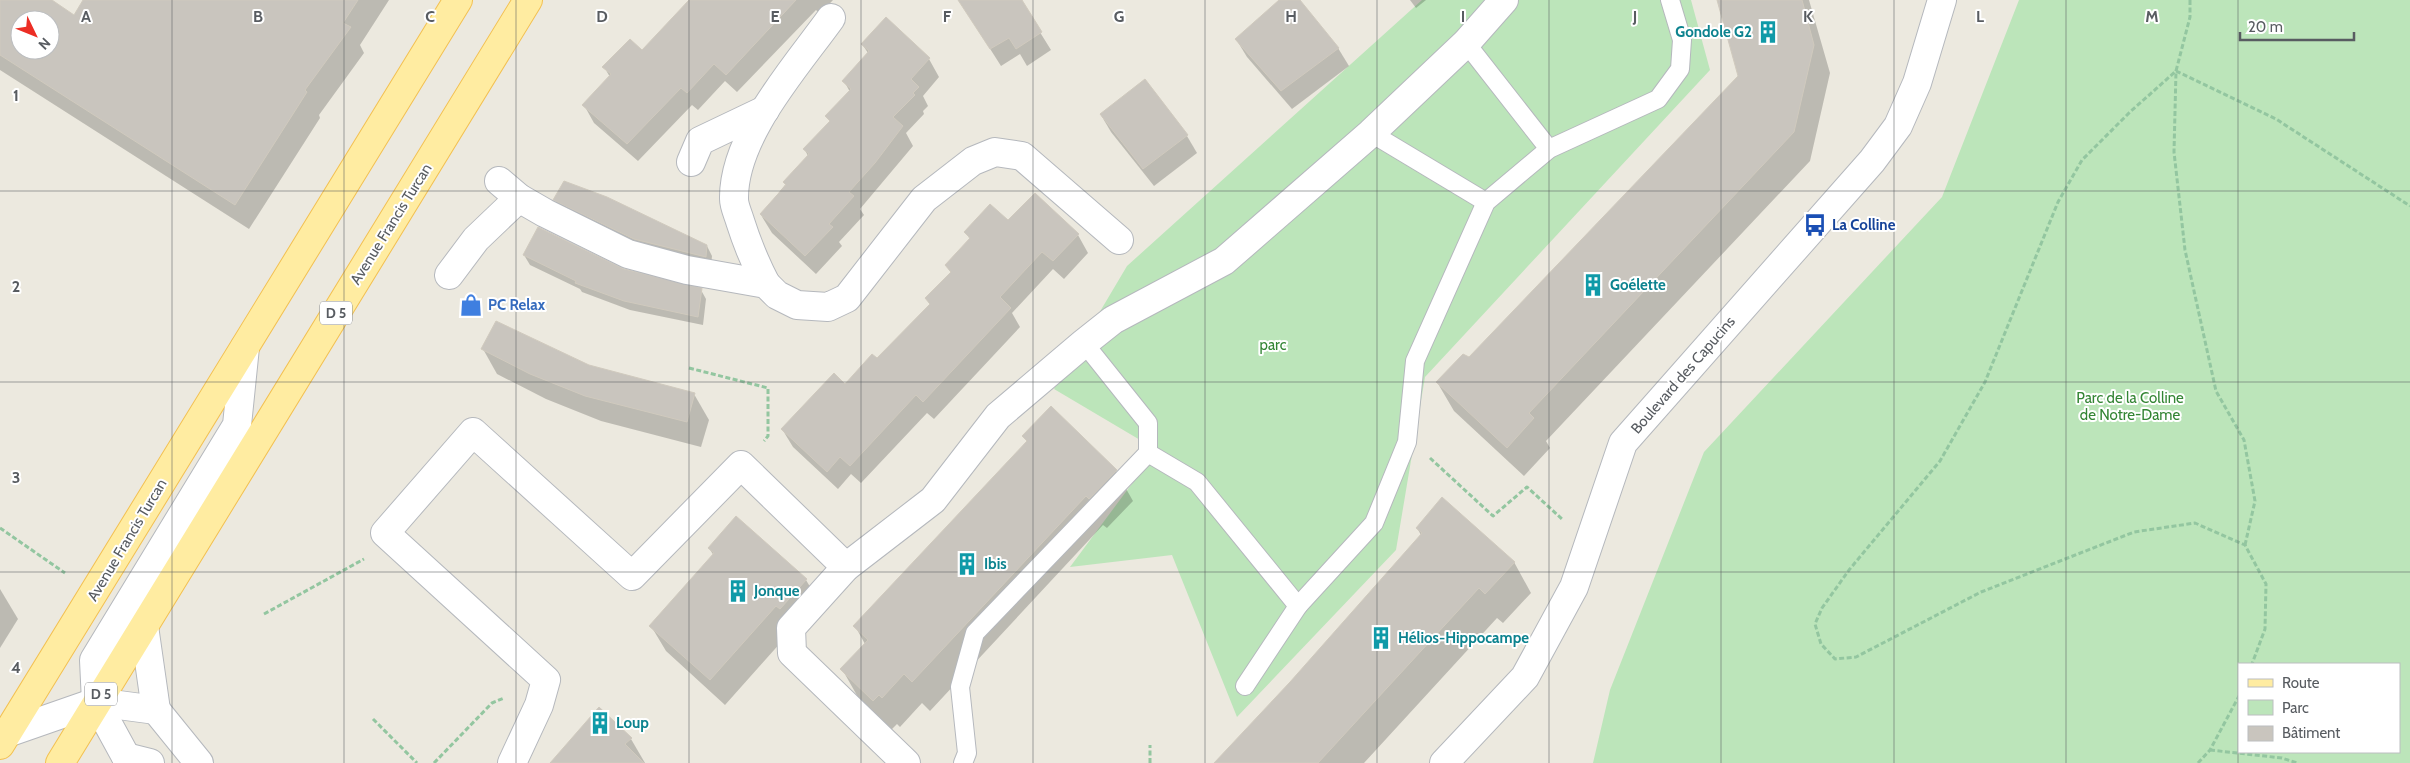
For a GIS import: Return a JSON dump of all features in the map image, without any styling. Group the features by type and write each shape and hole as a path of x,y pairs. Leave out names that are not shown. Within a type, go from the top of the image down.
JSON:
{"main road":[{"name":"Avenue Francis Turcan","path":"4,739 458,0"},
{"name":"Avenue Francis Turcan","path":"60,763 528,0"}],"street":[{"path":"906,763 792,653 791,628 846,567 933,500 998,416 1113,320 1224,261 1371,134 1466,43 1504,0"},
{"name":"Boulevard des Capucins","path":"1444,763 1525,677 1574,588 1623,442 1872,161 1898,126 1917,83 1942,0"},
{"path":"831,18 765,110 745,148 737,173 734,201 752,257 766,284 777,295 797,305 828,307 847,298 924,199 973,160 995,152 1022,156 1119,240"},
{"path":"691,162 700,141 765,110"},
{"path":"450,275 509,189 628,254 687,270 766,284"},
{"name":"Avenue Francis Turcan","path":"131,761 96,702 94,660 237,425 245,347"},
{"path":"512,763 539,705 546,680 386,533 473,432 632,576 741,465 846,567"},
{"path":"144,626 156,710 199,763"},
{"name":"Avenue Francis Turcan","path":"4,739 96,702 156,710"}],"lane":[{"path":"1245,686 1298,606 1374,523 1408,438 1416,361 1486,202 1549,149 1658,99 1680,68 1682,40 1670,0"},
{"path":"1466,43 1549,149"},
{"path":"1371,134 1486,202"},
{"path":"963,763 968,753 960,687 975,633 1148,453 1148,422 1084,343"},
{"path":"1148,453 1197,482 1298,606"}],"path":[{"path":"2190,0 2190,17 2176,71 2174,152 2185,250 2216,391 2244,440 2255,501 2245,545"},
{"path":"2176,71 2276,119 2410,206"},
{"path":"2176,71 2130,112 2082,160 2058,202 1985,382 1940,461 1849,570 1822,608 1815,624 1821,644 1835,659 1856,658 1981,592 2134,532 2195,523 2245,545 2266,584 2265,629 2252,663"},
{"path":"689,368 768,388 768,436 741,465"},
{"path":"1408,438 1493,516 1527,486 1590,545"},
{"path":"0,528 94,593"},
{"path":"264,614 395,542"},
{"path":"2198,763 2210,750 2238,698"},
{"path":"434,763 492,703"},
{"path":"373,719 417,763"},
{"path":"1150,745 1150,763"},
{"path":"2210,750 2282,758 2296,763"}],"green space":[{"name":"parc","path":"1422,0 1691,0 1710,70 1425,377 1396,550 1237,717 1172,555 1070,567 1157,450 1054,389 1127,266"},
{"name":"Parc de la Colline de Notre-Dame","path":"2019,0 2410,0 2410,763 1593,763 1610,690 1704,452 1942,197"}],"building":[{"path":"0,0 52,0 74,15 83,0 358,0 343,23 351,27 305,90 307,92 235,205 0,55"},
{"path":"689,0 796,0 726,75 714,64 687,93 681,88 627,144 582,105 611,74 602,67 630,39 642,50"},
{"path":"958,0 1022,0 1042,32 1016,49 1009,38 990,49"},
{"path":"1279,0 1300,0 1339,48 1281,91 1235,39"},
{"name":"Goélette","path":"1717,0 1802,0 1814,45 1794,132 1529,413 1534,418 1507,448 1436,382 1463,354 1469,357 1738,76"},
{"path":"886,17 930,58 911,79 919,87 913,93 915,95 893,117 903,126 875,163 849,192 854,196 829,224 833,227 805,256 760,214 786,185 783,182 809,154 803,149 830,121 825,116 851,89 842,81 869,51 861,44"},
{"path":"1145,79 1188,135 1143,169 1100,114"},
{"path":"564,181 607,197 707,245 706,257 634,239 553,200"},
{"path":"1035,193 1079,234 1053,261 1042,252 1000,297 1011,308 923,402 916,395 850,466 840,457 827,472 781,429 834,373 845,384 872,354 877,358 930,304 925,298 951,272 945,265 970,238 964,232 990,204 1008,220"},
{"path":"538,227 624,269 702,288 698,317 624,301 575,283 576,281 523,255"},
{"path":"496,321 589,365 695,393 687,422 585,396 530,374 481,349"},
{"name":"Ibis","path":"1051,406 1117,470 1089,499 1086,496 912,682 904,674 882,698 879,695 873,701 840,669 868,640 853,626 1027,441 1022,436"},
{"name":"Hélios-Hippocampe","path":"1442,497 1515,562 1485,594 1479,588 1318,763 1214,763 1290,682 1422,533 1416,528"},
{"name":"Jonque","path":"736,516 807,579 780,609 776,606 710,680 649,626 714,553 708,548"},
{"name":"Loup","path":"599,707 632,738 625,744 644,763 550,763"}],"place":[{"name":"Gondole G2","path":"1768,32"},
{"name":"La Colline","path":"1815,225"},
{"name":"Goélette","path":"1593,285"},
{"name":"PC Relax","path":"471,305"},
{"name":"Ibis","path":"967,564"},
{"name":"Jonque","path":"738,591"},
{"name":"Hélios-Hippocampe","path":"1381,638"},
{"name":"Loup","path":"600,723"}]}
